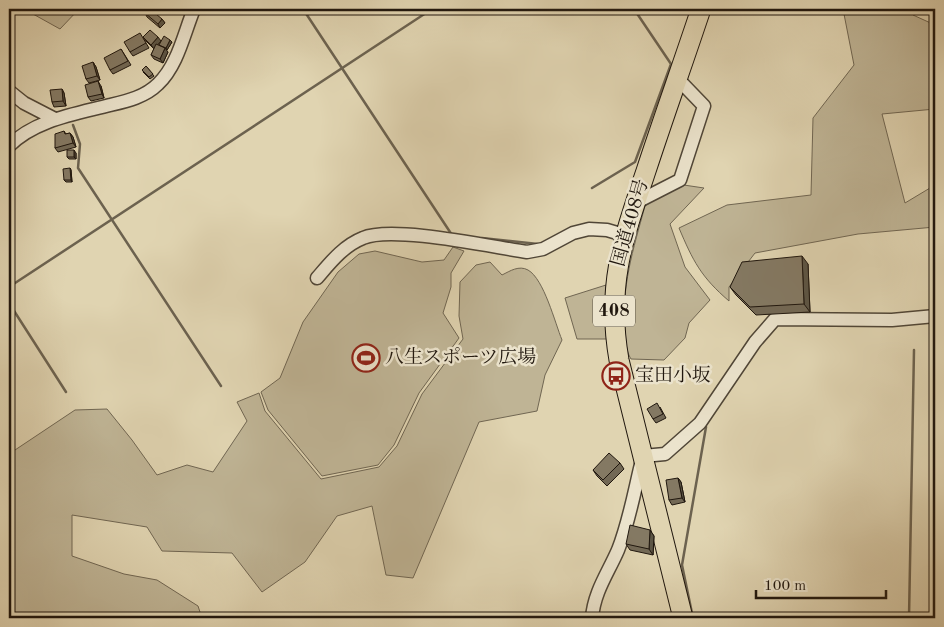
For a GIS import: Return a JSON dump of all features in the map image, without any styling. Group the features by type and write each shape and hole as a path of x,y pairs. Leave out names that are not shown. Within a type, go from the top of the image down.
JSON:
{"highway":[{"name":"国道408号","path":"683,618 615,336 614,289 624,236 677,78 705,12"}],"street":[{"path":"9,146 15,140 55,119 129,100 148,92 159,83 173,63 194,9"},
{"path":"635,203 680,180 704,106 677,78"},
{"path":"9,90 24,103 55,119"},
{"path":"317,278 343,250 362,238 377,234 400,234 527,252 543,249 574,233 589,229 607,230 624,236"},
{"path":"592,618 599,586 618,550 625,529 643,456 664,454 700,423 755,342 775,319 892,320 935,316"}],"shaded area":[{"path":"14,9 79,9 60,29 33,14"},
{"path":"843,9 910,9 913,15 935,25 935,109 882,114 905,203 935,185 935,227 858,234 755,253 729,287 729,301 711,284 699,268 679,228 727,205 811,195 813,118 854,65"},
{"path":"677,184 704,188 670,224 685,267 710,300 689,323 685,338 664,360 631,359 627,350 624,316 626,284 636,238 645,206"},
{"name":"八生スポーツ広場","path":"453,247 464,251 451,273 451,287 443,313 459,338 419,393 394,445 378,465 322,476 268,410 261,392 280,378 303,322 338,272 359,254 375,251 422,262 444,260"},
{"path":"490,262 502,275 521,268 528,270 534,275 544,292 562,340 545,375 537,411 479,422 413,578 386,575 372,506 337,516 305,562 262,592 232,553 162,551 147,527 72,515 72,556 124,574 157,580 198,606 202,618 9,618 9,454 75,410 107,409 157,475 187,465 213,472 247,421 237,402 259,393 265,411 321,479 379,467 397,446 422,394 463,339 459,316 460,282 476,265"},
{"path":"606,285 610,339 577,339 565,298"}],"building":[{"path":"148,9 162,19 158,24 145,13"},
{"path":"150,30 158,37 151,45 143,37"},
{"path":"140,33 146,43 130,52 124,42"},
{"path":"164,36 170,40 166,48 159,45"},
{"path":"156,44 165,48 160,59 151,55"},
{"path":"121,49 128,61 110,70 104,58"},
{"path":"93,62 97,76 86,79 82,66"},
{"path":"146,66 153,74 149,77 142,70"},
{"path":"98,81 102,94 88,97 85,85"},
{"path":"62,89 63,101 52,102 50,90"},
{"path":"64,131 65,134 70,133 73,143 55,148 55,134"},
{"path":"67,150 74,150 74,157 67,157"},
{"path":"70,168 71,180 64,180 63,169"},
{"path":"802,256 804,304 750,307 730,287 742,262"},
{"path":"657,403 663,414 653,419 647,409"},
{"path":"609,453 620,463 603,480 593,470"},
{"path":"678,478 682,498 669,500 666,480"},
{"path":"630,525 650,530 649,549 626,544"}],"waterway":[{"path":"303,9 452,235"},
{"path":"9,287 432,9"},
{"path":"592,188 635,162 671,64 634,9"},
{"path":"73,125 80,144 78,168 221,386"},
{"path":"482,238 538,244"},
{"path":"9,303 66,392"},
{"path":"909,618 914,350"},
{"path":"693,618 682,565 706,427"}],"place":[{"name":"八生スポーツ広場","path":"366,358"},
{"name":"宝田小坂","path":"616,376"}]}
